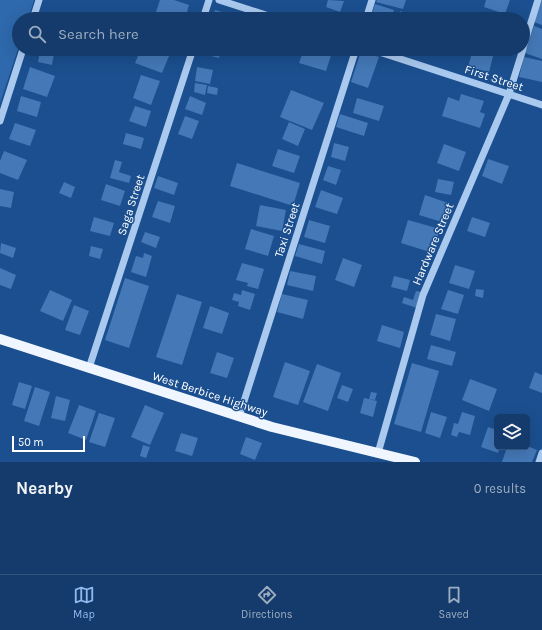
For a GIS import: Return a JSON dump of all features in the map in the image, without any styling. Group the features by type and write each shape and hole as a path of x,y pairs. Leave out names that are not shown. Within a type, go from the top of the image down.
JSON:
{"main road":[{"name":"West Berbice Highway","path":"0,339 272,428 415,462"}],"street":[{"path":"35,12 39,0"},
{"path":"205,12 209,0"},
{"path":"219,0 256,12"},
{"path":"368,12 372,0"},
{"name":"Hardware Street","path":"530,26 538,0"},
{"path":"0,121 21,56"},
{"name":"Saga Street","path":"89,368 191,56"},
{"name":"Taxi Street","path":"239,417 354,56"},
{"name":"First Street","path":"392,56 542,105"},
{"name":"Hardware Street","path":"378,453 423,295 509,94 521,56"},
{"path":"539,462 542,453"}],"shaded area":[{"path":"0,0 34,0 30,12 12,12 12,56 16,56 0,103"}],"building":[{"path":"160,0 174,0 189,5 187,12 156,12"},
{"path":"328,0 344,1 340,12 326,7"},
{"path":"377,0 406,0 403,9 376,2"},
{"path":"486,0 510,0 506,12 499,12 484,7"},
{"path":"542,0 542,25 534,22"},
{"path":"375,4 394,10 393,12 372,12"},
{"path":"534,26 542,29 542,59 530,55 530,38"},
{"path":"39,56 54,56 52,65 38,62"},
{"path":"138,56 169,56 162,73 135,63"},
{"path":"302,56 331,56 326,71 299,63"},
{"path":"359,56 379,57 368,88 351,82"},
{"path":"471,56 493,56 489,72 468,67"},
{"path":"524,57 542,61 542,82 519,77"},
{"path":"30,67 55,76 47,97 23,89"},
{"path":"197,67 213,70 210,84 195,81"},
{"path":"141,75 160,81 151,105 133,98"},
{"path":"195,83 207,85 205,95 194,92"},
{"path":"208,86 218,88 217,95 207,93"},
{"path":"291,90 324,103 312,130 280,117"},
{"path":"461,94 484,101 480,112 485,114 480,128 442,116 448,97 459,101"},
{"path":"21,96 41,102 37,117 17,111"},
{"path":"190,96 206,103 202,115 185,109"},
{"path":"357,98 384,106 379,121 353,113"},
{"path":"135,106 151,111 146,127 129,121"},
{"path":"340,114 368,123 364,136 336,127"},
{"path":"185,116 199,121 192,139 178,134"},
{"path":"289,122 305,129 298,146 282,139"},
{"path":"15,123 36,130 30,146 9,139"},
{"path":"126,133 144,138 141,149 123,144"},
{"path":"334,143 349,147 345,161 331,157"},
{"path":"444,144 466,152 459,171 437,163"},
{"path":"278,149 300,156 294,173 272,166"},
{"path":"4,151 27,160 18,180 0,173 0,161"},
{"path":"488,159 509,166 502,184 482,176"},
{"path":"115,160 122,162 119,172 131,176 129,183 110,178"},
{"path":"237,163 300,183 293,206 230,186"},
{"path":"328,166 341,170 336,185 323,180"},
{"path":"158,176 178,183 174,195 154,188"},
{"path":"438,179 454,182 451,195 435,192"},
{"path":"64,182 75,187 71,198 59,193"},
{"path":"106,184 125,191 120,206 101,200"},
{"path":"0,189 14,192 11,208 0,206"},
{"path":"321,190 343,198 337,214 315,207"},
{"path":"425,195 448,203 442,222 419,215"},
{"path":"158,201 175,206 170,223 152,217"},
{"path":"260,205 286,210 282,231 256,226"},
{"path":"94,217 114,223 110,236 90,231"},
{"path":"472,217 490,223 485,237 467,231"},
{"path":"309,220 330,226 325,243 304,237"},
{"path":"408,220 440,229 433,253 401,243"},
{"path":"251,229 274,236 268,256 245,249"},
{"path":"145,232 160,237 156,248 141,242"},
{"path":"1,243 16,248 13,258 0,253"},
{"path":"299,244 325,251 322,264 295,256"},
{"path":"91,246 103,249 100,259 89,256"},
{"path":"144,253 152,256 146,277 131,272 136,256 143,258"},
{"path":"343,258 362,265 354,287 335,280"},
{"path":"242,263 264,269 258,289 247,286 248,283 236,280"},
{"path":"455,265 475,271 469,289 449,283"},
{"path":"0,268 16,275 11,289 0,285"},
{"path":"290,271 316,276 313,291 287,285"},
{"path":"394,276 410,280 407,291 391,287"},
{"path":"125,278 149,286 129,348 105,340"},
{"path":"476,289 484,290 483,298 475,296"},
{"path":"50,290 72,300 63,321 40,311"},
{"path":"242,290 255,294 250,310 238,306 239,302 232,300 234,293 241,295"},
{"path":"448,290 464,295 458,314 441,309"},
{"path":"416,291 422,292 417,308 402,303 404,297 413,300"},
{"path":"177,294 202,302 182,365 156,357"},
{"path":"282,294 308,300 303,319 277,312"},
{"path":"74,305 89,311 80,335 65,330"},
{"path":"210,306 229,313 222,334 203,328"},
{"path":"436,314 456,319 450,341 430,335"},
{"path":"382,325 404,332 400,348 377,341"},
{"path":"431,345 456,352 452,366 427,359"},
{"path":"217,352 234,358 227,378 210,373"},
{"path":"285,362 310,371 298,405 273,397"},
{"path":"412,363 439,371 421,432 394,424"},
{"path":"317,364 341,373 328,411 303,402"},
{"path":"535,372 542,375 542,393 529,388"},
{"path":"470,379 497,389 489,411 462,400"},
{"path":"19,382 32,386 25,409 12,405"},
{"path":"342,385 353,389 348,402 337,398"},
{"path":"35,387 50,392 39,426 24,421"},
{"path":"371,392 377,393 375,400 369,399"},
{"path":"56,396 70,400 65,421 51,418"},
{"path":"364,398 377,401 373,417 360,413"},
{"path":"79,405 96,411 86,440 68,433"},
{"path":"145,405 164,413 150,445 131,437"},
{"path":"431,412 447,417 440,438 425,433"},
{"path":"462,412 475,416 470,435 459,432 457,437 451,435 454,423 458,424"},
{"path":"99,413 115,418 105,447 89,442"},
{"path":"488,427 494,429 494,450 499,450 498,453 481,447"},
{"path":"181,433 198,438 192,456 175,451"},
{"path":"246,437 262,443 255,460 240,454"},
{"path":"143,445 150,447 146,458 140,456"},
{"path":"530,447 537,450 532,462 502,462 506,450 530,450"}]}
